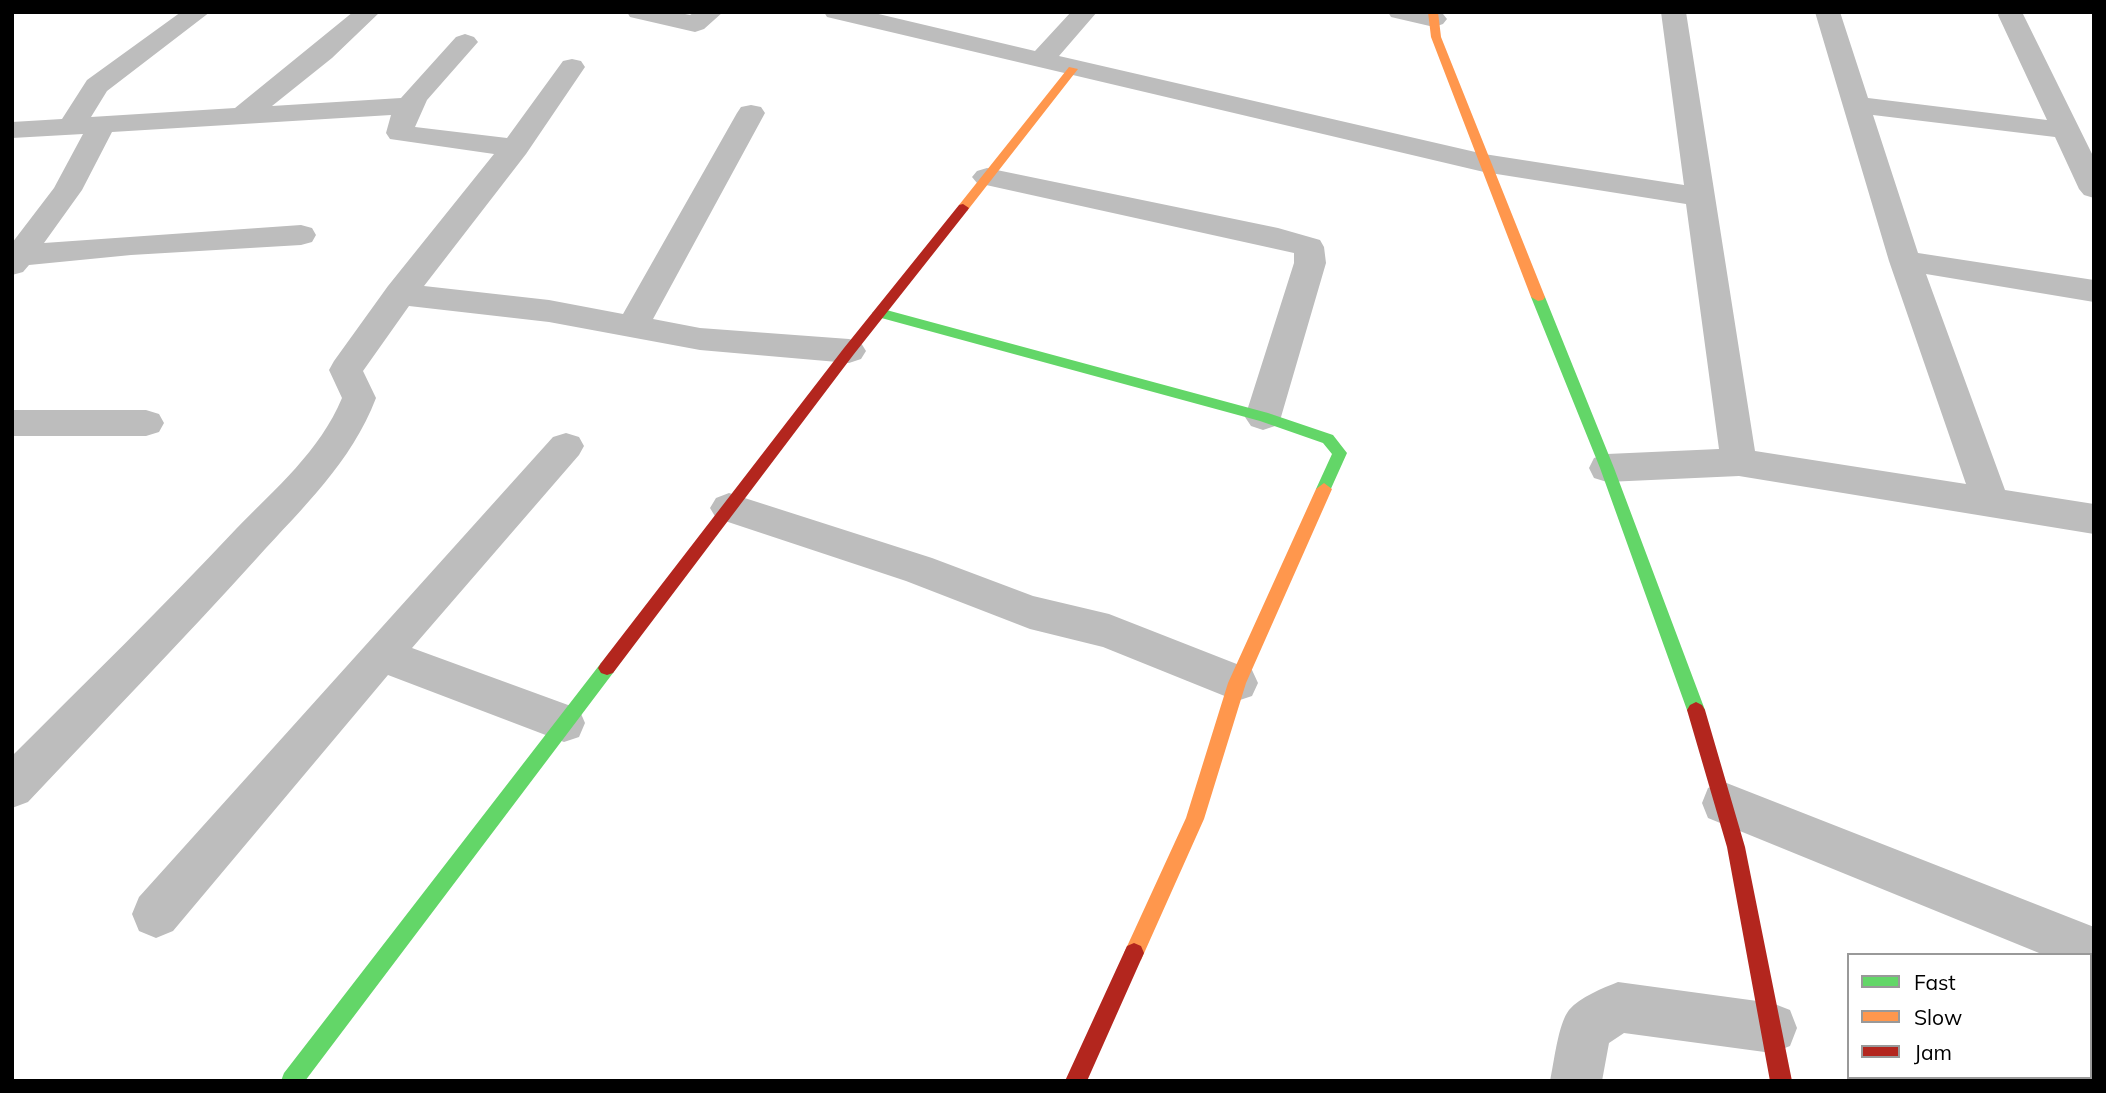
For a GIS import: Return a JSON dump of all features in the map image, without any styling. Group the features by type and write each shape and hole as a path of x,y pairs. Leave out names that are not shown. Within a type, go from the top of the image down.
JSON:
{"street":[{"path":"70,128 97,86 198,12"},
{"path":"240,117 323,52 368,12"},
{"path":"639,12 695,24 710,12"},
{"path":"836,12 1484,163 1699,197"},
{"path":"1040,61 1085,12"},
{"path":"1400,12 1433,16 1436,37 1606,468 1705,736 1754,930 1781,1081"},
{"path":"1673,12 1740,462"},
{"path":"1827,12 1905,261 1992,503"},
{"path":"2011,15 2094,189"},
{"path":"465,42 408,106 400,133 516,148"},
{"path":"12,787 211,582 323,461 347,428 359,398 346,370 399,294 516,148 572,67"},
{"path":"292,1081 849,351 1073,69"},
{"path":"1856,104 2064,130"},
{"path":"12,130 408,106"},
{"path":"632,327 751,113"},
{"path":"14,259 67,190 102,125"},
{"path":"987,177 1278,238 1309,247 1310,263 1263,417"},
{"path":"14,259 131,245 301,235"},
{"path":"1905,261 2094,291"},
{"path":"399,294 549,312 700,338 849,351"},
{"path":"880,313 1263,417 1328,439 1340,453 1237,683 1195,819 1076,1081"},
{"path":"17,430 146,424"},
{"path":"156,914 381,653 566,446"},
{"path":"1606,468 1740,462 2094,519"},
{"path":"729,508 918,569 1030,612 1109,631 1237,683"},
{"path":"381,653 564,723"},
{"path":"1724,803 2094,951"},
{"path":"1576,1081 1587,1028 1618,1007 1772,1028"}],"traffic: fast":[{"path":"1538,297 1607,468 1696,710"},
{"path":"879,313 1263,417 1328,439 1340,453 1324,489"},
{"path":"292,1081 607,668"}],"traffic: slow":[{"path":"1433,12 1436,37 1538,297"},
{"path":"963,208 1073,69"},
{"path":"1134,953 1195,819 1237,683 1324,489"}],"traffic: jam":[{"path":"607,668 849,351 963,208"},
{"path":"1696,710 1736,847 1781,1081"},
{"path":"1076,1081 1134,953"}]}
